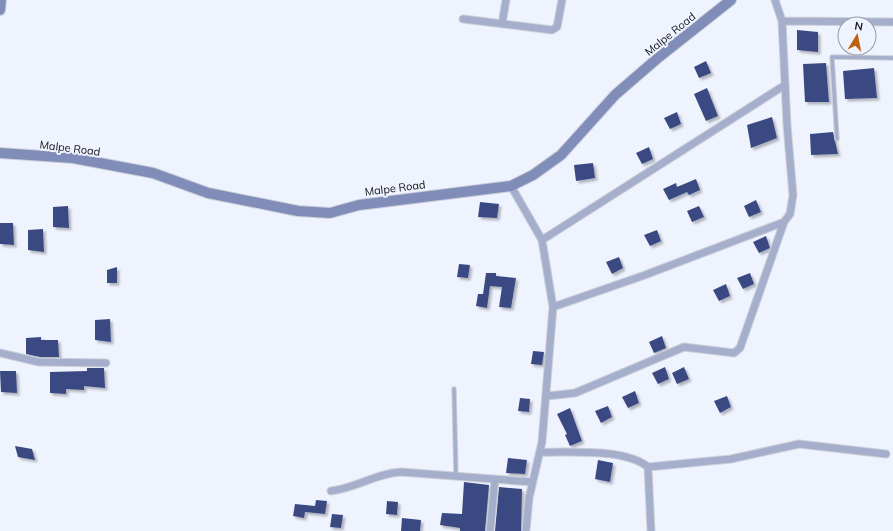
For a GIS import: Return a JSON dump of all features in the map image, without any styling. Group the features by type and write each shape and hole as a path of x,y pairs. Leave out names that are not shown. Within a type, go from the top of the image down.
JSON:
{"street":[{"path":"0,10 1,0"},
{"path":"502,24 506,0"},
{"path":"463,19 555,29 557,27 562,0"},
{"name":"Malpe Road","path":"0,153 73,158 153,173 208,193 298,211 330,212 359,204 511,186 533,175 560,155 615,95 658,57 731,0"},
{"path":"547,396 575,393 684,348 734,353 738,352 784,222 790,214 793,195 782,21 775,0"},
{"path":"782,21 893,22"},
{"path":"542,240 785,85"},
{"path":"511,186 542,240 553,307 547,396 540,452 528,505 526,531"},
{"path":"553,307 652,272 784,222"},
{"path":"0,353 40,362 106,363"},
{"path":"648,467 731,459 799,444 886,454"},
{"path":"540,452 617,455 640,460 648,467 651,531"},
{"path":"331,491 348,489 393,472 532,482"},
{"path":"490,531 495,479"}],"lane":[{"path":"837,139 832,58 893,58"},
{"path":"454,389 456,476"}],"building":[{"path":"797,30 818,32 818,52 797,50"},
{"path":"706,61 711,73 699,78 694,67"},
{"path":"826,63 829,102 805,102 803,64"},
{"path":"874,68 877,98 845,99 843,71"},
{"path":"707,88 718,116 706,121 694,94"},
{"path":"677,112 681,124 670,129 664,118"},
{"path":"772,117 777,138 751,148 747,125"},
{"path":"833,132 838,154 811,155 810,134"},
{"path":"649,147 653,159 642,164 636,153"},
{"path":"593,163 595,178 576,181 574,165"},
{"path":"696,179 700,190 689,195 687,192 669,200 663,189 676,183 677,187"},
{"path":"756,200 761,212 749,217 744,206"},
{"path":"480,202 499,204 497,218 478,217"},
{"path":"68,206 69,228 53,227 53,207"},
{"path":"699,206 704,217 692,222 687,211"},
{"path":"0,223 13,223 14,245 0,244"},
{"path":"43,229 44,252 28,250 28,230"},
{"path":"657,230 661,241 650,246 644,235"},
{"path":"766,236 770,248 759,253 753,242"},
{"path":"619,257 623,268 612,274 606,262"},
{"path":"459,264 470,265 468,278 457,277"},
{"path":"117,267 117,283 107,283 107,270"},
{"path":"486,273 496,273 496,276 516,278 511,308 499,307 502,287 490,286 487,308 476,306 478,294 483,294"},
{"path":"750,273 754,284 743,289 737,278"},
{"path":"726,284 730,296 719,301 713,290"},
{"path":"110,319 111,342 95,340 95,320"},
{"path":"662,336 666,348 654,353 649,342"},
{"path":"41,337 41,340 58,340 59,357 40,357 26,354 26,338"},
{"path":"533,351 544,352 542,365 531,364"},
{"path":"665,367 669,379 658,384 652,373"},
{"path":"684,367 689,379 677,384 672,373"},
{"path":"87,368 104,368 105,388 84,386 84,390 66,389 66,394 50,393 50,372 87,371"},
{"path":"0,371 16,371 17,393 1,392"},
{"path":"635,391 639,403 628,408 622,397"},
{"path":"727,396 731,407 720,413 714,401"},
{"path":"520,398 530,399 529,412 518,411"},
{"path":"608,406 612,417 601,423 595,411"},
{"path":"570,408 582,441 570,446 565,435 567,434 557,414"},
{"path":"15,446 32,449 35,460 18,457"},
{"path":"508,458 527,460 525,474 506,473"},
{"path":"598,460 613,463 610,482 595,479"},
{"path":"464,482 489,485 485,531 460,531 460,528 440,525 442,513 462,514"},
{"path":"499,487 522,489 521,531 495,531"},
{"path":"316,500 327,501 325,514 305,512 304,518 293,516 295,504 315,506"},
{"path":"387,501 398,502 397,515 386,514"},
{"path":"332,514 343,515 341,528 330,527"},
{"path":"402,518 421,520 420,531 401,531"}]}
